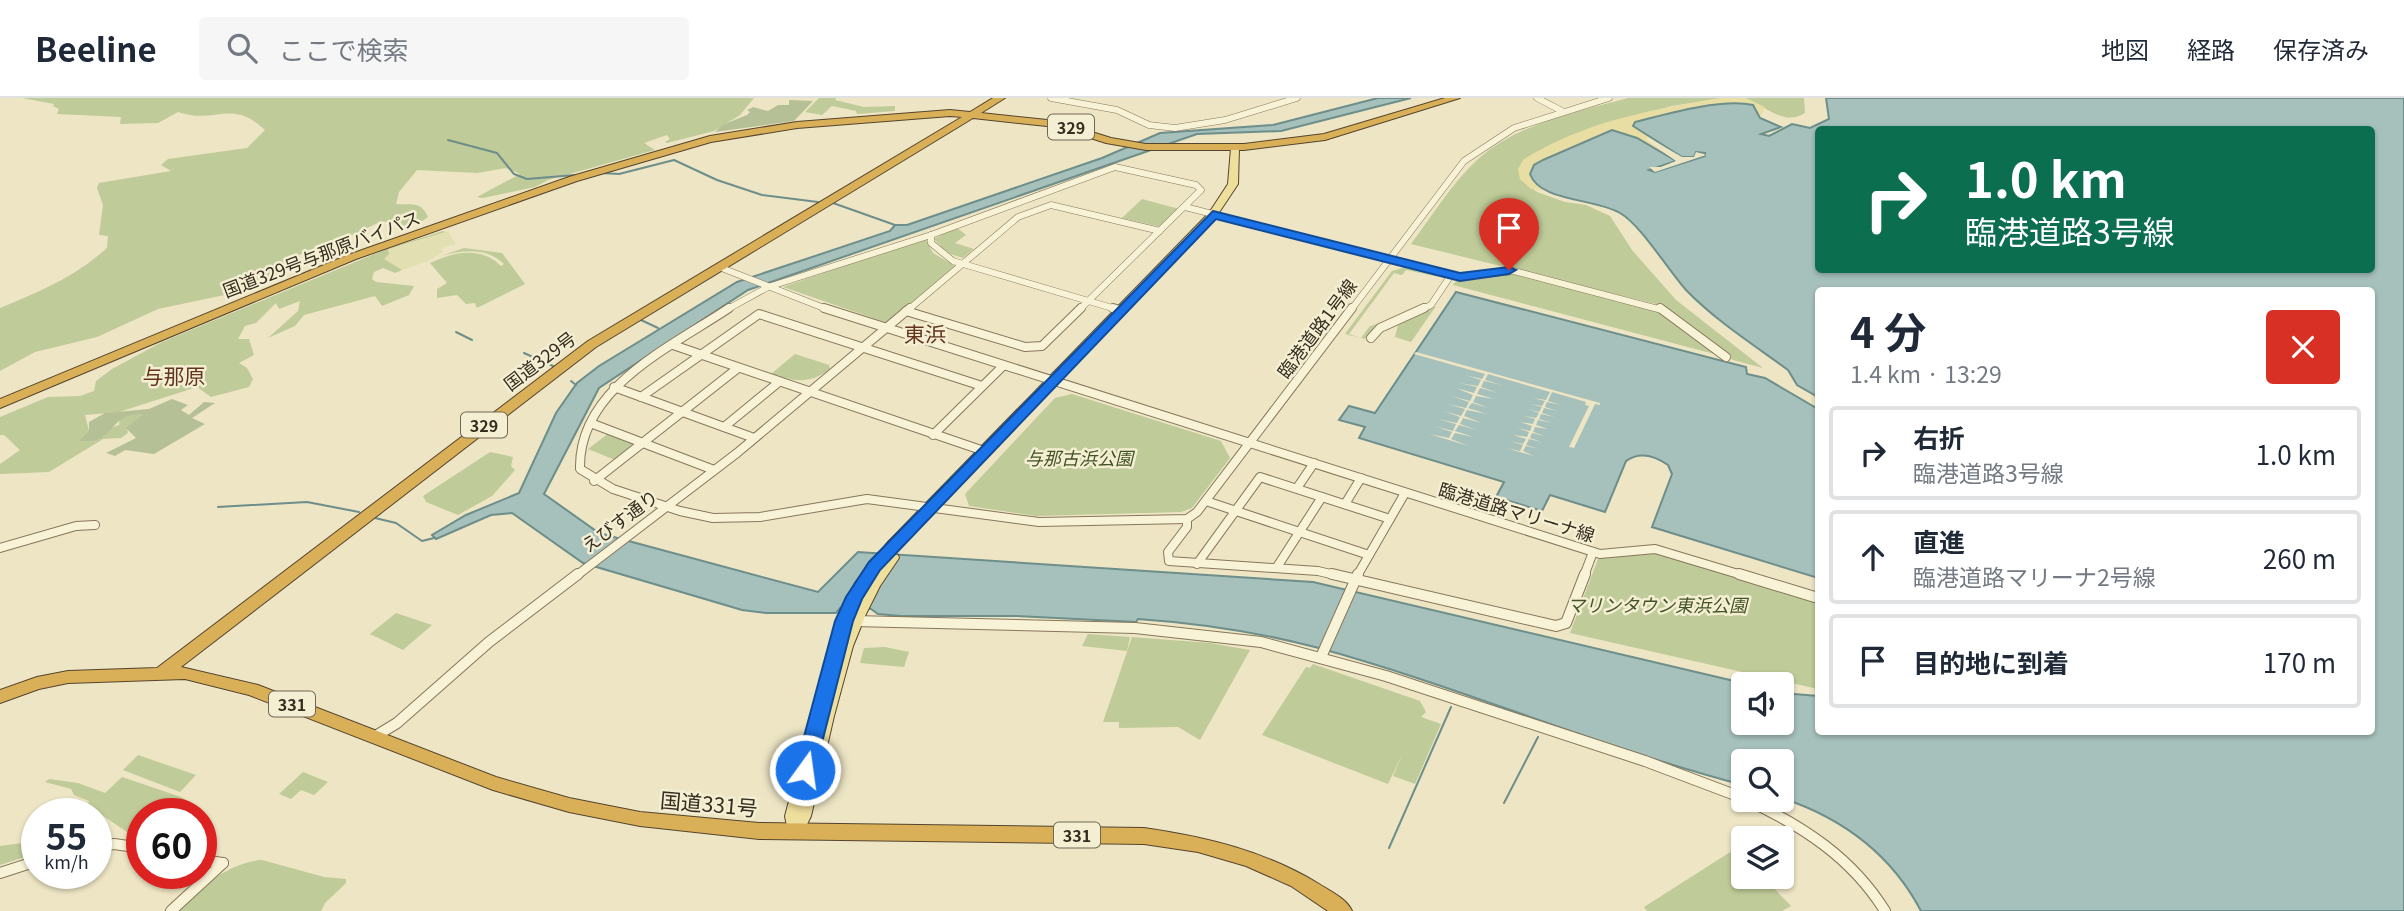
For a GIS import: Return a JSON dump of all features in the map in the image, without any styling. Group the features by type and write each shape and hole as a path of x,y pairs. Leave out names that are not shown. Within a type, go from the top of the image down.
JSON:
{"highway":[{"name":"国道329号","path":"163,672 581,352 1000,98"},
{"name":"国道329号与那原バイパス","path":"0,404 290,281 573,179 710,139 771,128 925,113 971,114 1057,124 1126,145 1157,148 1235,148 1304,140 1455,98"},
{"name":"国道329号与那原バイパス","path":"662,152 915,117 971,114"},
{"path":"804,125 823,125 817,131"},
{"path":"771,128 766,133 788,134"},
{"path":"3,693 68,677 163,672"},
{"name":"国道331号","path":"163,672 207,677 239,685 493,783 594,811 662,822 795,832 1144,836 1191,841 1275,868 1300,881 1343,911"}],"main road":[{"path":"1238,160 1244,151 1270,145"},
{"path":"795,832 803,816 852,615 891,553 1217,216 1238,188 1235,148"},
{"path":"934,507 984,451 1054,383 1121,310 1217,216 1233,184 1235,148"}],"street":[{"path":"1051,98 1117,110 1149,125 1166,128 1225,120 1297,98"},
{"path":"1537,98 1562,111"},
{"name":"臨港道路1号線","path":"1197,564 1174,562 1167,557 1187,527 1187,519 1197,512 1451,174 1471,155 1509,131 1562,111 1609,98"},
{"path":"906,311 1032,348 1047,343 1201,192 1199,187 1119,166 931,235 765,286 673,345 614,387 593,424 579,461 580,469 594,481 665,507 690,515 726,519 852,500 887,500 1057,523 1187,519"},
{"path":"1031,197 1051,205 1160,231"},
{"path":"884,329 1018,217 1051,205"},
{"path":"1185,207 1451,275 1472,278 1514,271 1657,306 1726,357"},
{"path":"931,235 929,241 937,251 961,264 1121,310"},
{"path":"719,267 884,329 1249,444"},
{"path":"1371,338 1380,328 1431,305 1451,275"},
{"path":"641,397 759,314 982,386"},
{"name":"えびす通り","path":"374,737 397,723 482,648 754,438 884,329"},
{"path":"673,345 984,451"},
{"path":"933,435 1003,366"},
{"path":"594,481 738,368"},
{"path":"724,427 779,382"},
{"path":"614,387 754,438"},
{"path":"593,424 714,470"},
{"name":"臨港道路マリーナ線","path":"1249,444 1593,552 1611,555 1655,549 1815,597"},
{"path":"1297,488 1314,463"},
{"path":"1197,564 1260,477 1390,519"},
{"path":"1345,504 1361,478"},
{"path":"1323,653 1368,555 1405,493"},
{"path":"1277,567 1322,497"},
{"path":"1206,500 1368,555"},
{"path":"0,548 76,526 95,525"},
{"path":"1197,564 1277,567 1562,626 1593,552"},
{"path":"852,615 1153,630 1239,638 1323,653 1614,751 1731,794"},
{"path":"1770,812 1846,862 1869,885 1885,911"},
{"path":"0,873 21,866"},
{"path":"171,911 195,889"}],"shaded area":[{"path":"448,231 456,244 441,248 443,252 428,261 402,270 383,259 389,254 388,249"}],"green space":[{"path":"22,98 754,98 740,115 714,131 667,143 665,142 670,139 667,135 644,143 655,150 548,180 535,187 483,198 477,197 520,174 506,168 477,173 417,170 399,192 396,204 419,206 428,217 422,221 406,225 382,221 342,240 344,246 316,257 309,251 299,255 301,265 234,293 158,309 97,337 35,352 0,371 0,308 69,276 107,248 108,236 99,235 103,205 97,188 99,183 171,171 161,165 168,159 247,148 265,130 253,121 233,114 203,116 178,112 158,123 120,124 121,117 57,114 59,109 53,106 54,104"},
{"path":"819,98 836,98 835,100 864,107 895,106 895,111 857,114 856,111 832,106 822,115 805,112"},
{"path":"1628,98 1722,98 1672,106 1587,129 1520,179 1537,192 1565,202 1586,205 1610,216 1632,250 1676,300 1763,368 1733,360 1664,306 1411,244 1460,178 1494,147 1549,120"},
{"path":"1745,98 1804,98 1805,113 1789,118"},
{"path":"789,100 813,101 794,121 715,132 722,125 747,115 750,112 747,110 753,107 768,111 778,105 789,105"},
{"path":"1142,199 1179,209 1161,227 1122,218"},
{"path":"956,227 966,235 955,243 974,249 963,258 947,253 934,239"},
{"path":"445,232 388,249 389,254 384,259 402,270 395,273 383,268 374,272 372,279 376,282 414,286 409,295 382,306 375,296 304,315 295,326 268,338 298,311 300,301 279,309 276,303 256,323 245,326 238,339 249,339 254,355 239,363 247,368 253,379 249,387 211,397 197,387 119,412 85,415 89,431 102,431 119,425 120,419 132,414 143,414 127,428 128,433 121,438 103,439 49,472 0,474 0,464 20,450 4,435 0,435 0,417 48,397 80,396 94,391 96,381 112,369 162,342 389,248"},
{"path":"925,238 933,253 955,266 887,323 783,287"},
{"path":"464,248 502,253 525,284 477,308 475,303 466,304 457,295 437,298 437,289 447,283 430,263 457,254 476,253 501,266 504,264 489,254 472,251 435,258"},
{"path":"1406,267 1444,278 1406,270 1402,275 1394,273 1349,334 1361,338 1345,334 1392,271"},
{"path":"1508,273 1656,309 1718,355 1453,285 1457,280 1475,280"},
{"path":"1436,306 1411,342 1395,337 1398,325"},
{"path":"1384,322 1365,339 1361,338 1370,326"},
{"path":"795,354 829,365 830,369 815,378 801,380 771,374"},
{"name":"与那古浜公園","path":"1072,394 1221,441 1230,458 1192,508 1181,512 1036,516 969,506 965,494 1055,398"},
{"path":"172,399 188,405 181,410 189,415 204,402 215,403 192,418 205,424 154,454 125,450 115,456 106,453 136,438 126,428 143,414 126,417 97,440 79,441 89,431 89,422 105,413 149,409"},
{"path":"609,433 635,444 615,460 588,449"},
{"path":"490,452 513,457 511,466 515,470 492,496 458,515 426,502 423,496"},
{"name":"マリンタウン東浜公園","path":"1658,554 1815,602 1815,688 1794,684 1794,672 1743,672 1570,633 1598,559"},
{"path":"396,613 432,625 403,650 370,634"},
{"path":"1088,634 1130,637 1127,651 1082,646"},
{"path":"1132,637 1210,643 1250,650 1200,740 1178,727 1119,728 1119,722 1103,722"},
{"path":"885,647 909,652 904,667 860,663 864,648"},
{"path":"1313,664 1420,701 1426,712 1421,717 1441,724 1415,784 1393,776 1403,753 1388,784 1262,735 1306,667 1310,668"},
{"path":"138,755 196,775 180,792 123,770"},
{"path":"303,772 328,782 314,795 301,790 291,799 279,794"},
{"path":"122,777 183,798 126,798 126,831 112,822 112,798 82,798 74,795 71,789 45,782 49,779 78,783 105,793"},
{"path":"21,843 21,858 0,865 0,846"},
{"path":"1731,852 1731,889 1775,889 1791,906 1782,911 1647,911 1644,907"},
{"path":"262,860 324,877 346,879 346,883 325,903 321,911 178,911 200,889 217,889 217,876 250,862"}],"sand":[{"path":"1722,98 1745,98 1765,107 1761,115 1750,113 1647,138 1674,158 1542,190 1531,189 1520,179 1518,169 1523,160 1569,136 1644,112"}],"water":[{"path":"1378,98 1411,98 1281,131 1197,134 748,290 599,388 544,494 599,533 818,592 858,552 1313,582 1731,680 1731,735 1794,735 1794,694 1815,696 1815,735 2375,735 2375,287 1815,287 1815,395 1797,385 1788,370 1710,312 1686,290 1628,219 1609,208 1545,190 1530,174 1534,165 1543,160 1612,130 1637,138 1676,161 1649,170 1655,172 1705,156 1705,153 1696,152 1694,157 1682,157 1633,126 1635,122 1662,115 1726,104 1753,105 1760,118 1781,127 1761,134 1769,136 1792,124 1810,128 1829,119 1826,98 2404,98 2404,911 1921,911 1909,891 1880,855 1825,816 1794,802 1794,749 1731,749 1731,782 1635,753 1369,663 1315,647 1249,633 1138,619 1136,622 1016,616 901,616 878,614 871,609 840,608 836,613 766,613 742,610 583,563 512,513 491,515 436,539 432,535 466,515 519,493 556,413 577,383 599,366 737,282 890,231 895,225 907,225 1102,158 1160,133 1273,125"},
{"path":"1456,292 1746,367 1747,374 1765,378 1815,407 1815,577 1652,527 1672,474 1668,465 1653,457 1642,455 1626,461 1605,512 1550,495 1542,511 1496,497 1504,482 1359,438 1365,427 1339,420 1349,406 1375,413"}],"pier":[{"path":"1647,137 1682,157 1694,157 1696,152 1706,155 1655,172 1649,167 1661,167 1676,161 1646,140"},
{"path":"1416,352 1600,405 1595,404 1574,448 1569,447 1589,406 1585,405 1586,402 1552,392 1548,401 1561,405 1547,402 1545,407 1558,411 1544,408 1542,413 1555,417 1541,414 1539,419 1552,423 1538,420 1536,425 1548,429 1535,427 1533,432 1545,436 1532,433 1530,438 1542,442 1529,439 1526,445 1539,449 1526,446 1523,451 1534,456 1506,448 1520,451 1523,445 1510,441 1523,444 1526,439 1513,435 1527,437 1529,432 1517,428 1530,431 1532,426 1520,422 1533,424 1535,419 1524,416 1536,418 1539,413 1528,409 1539,412 1542,407 1530,404 1542,406 1545,401 1533,398 1546,400 1550,392 1488,374 1485,380 1502,385 1484,381 1481,387 1498,393 1480,388 1477,394 1494,399 1476,396 1473,402 1489,408 1472,403 1468,408 1487,414 1467,410 1464,416 1482,423 1463,418 1460,424 1477,430 1459,425 1455,431 1474,437 1455,433 1451,439 1469,446 1429,434 1449,438 1452,432 1434,426 1453,431 1456,424 1438,419 1457,423 1460,417 1443,411 1461,416 1465,409 1447,404 1466,408 1469,402 1451,396 1470,401 1473,395 1456,388 1474,393 1477,387 1459,383 1478,386 1481,380 1465,375 1482,379 1485,374 1414,354"}],"waterway":[{"path":"448,140 497,153 514,174 527,179 575,175"},
{"path":"601,173 619,174 674,160 717,180 762,195 818,202"},
{"path":"833,203 895,225"},
{"path":"641,320 658,328"},
{"path":"456,332 472,340"},
{"path":"524,353 553,366"},
{"path":"571,381 576,385"},
{"path":"218,507 307,502 359,512"},
{"path":"375,518 396,523 422,541 434,538"},
{"path":"1389,848 1451,707"},
{"path":"1504,803 1538,737"}],"district":[{"name":"東浜","path":"925,333"},
{"name":"与那原","path":"174,375"}],"route":[{"path":"805,770 844,621 854,597 874,566 1213,215 1460,277 1472,278 1509,270"}]}
